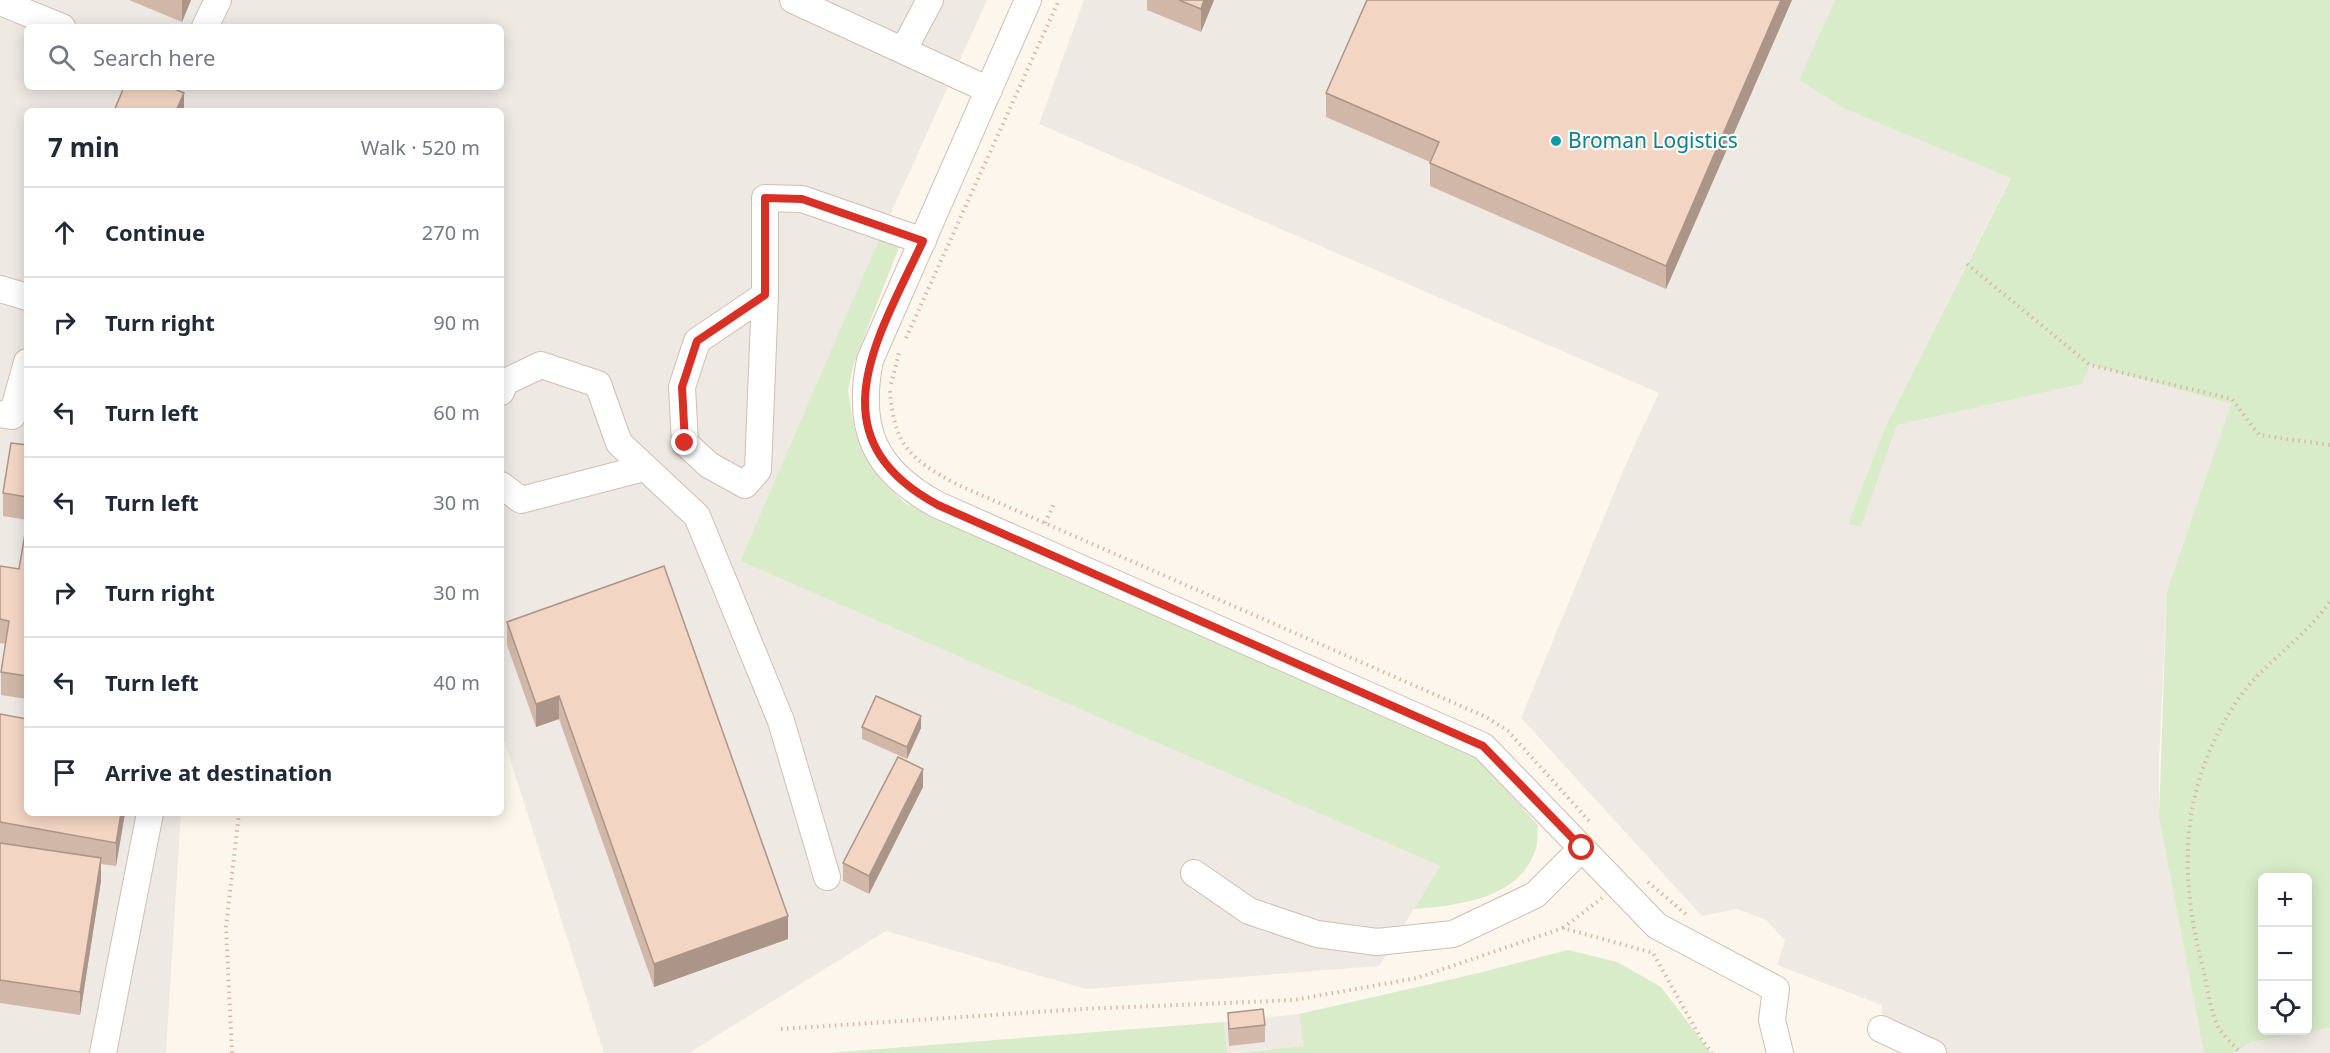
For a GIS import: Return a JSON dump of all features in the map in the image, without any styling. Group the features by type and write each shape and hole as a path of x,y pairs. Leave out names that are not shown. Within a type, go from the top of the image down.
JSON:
{"street":[{"path":"207,24 218,0"},
{"path":"793,0 989,90"},
{"path":"904,49 930,0"},
{"path":"1028,0 870,360 864,390 875,448 891,473 911,490 938,505 1483,746 1590,839 1657,926 1776,989 1772,1020 1780,1053"},
{"path":"0,2 55,24"},
{"path":"765,295 697,341 682,387 685,443 709,465 745,484 758,470 765,295 765,198 802,199 923,241"},
{"path":"0,289 24,296"},
{"path":"504,384 541,364 598,384 620,443 697,516 781,721 827,877"},
{"path":"0,414 12,416 24,373"},
{"path":"504,487 521,500 644,468"},
{"path":"103,1053 149,816"},
{"path":"1194,873 1249,911 1317,934 1377,942 1452,934 1535,895 1562,871 1590,839"},
{"path":"1881,1029 1934,1053"}],"path":[{"path":"1059,0 898,356 890,387 892,417 904,446 922,466 1045,523 1486,717 1508,731 1590,839"},
{"path":"1967,264 2090,365 2232,399 2259,435 2330,445"},
{"path":"1045,523 1055,502"},
{"path":"2238,1050 2219,1028 2191,921 2188,862 2190,813 2196,783 2237,700 2262,669 2330,601"},
{"path":"232,1053 226,927 239,816"},
{"path":"1642,877 1691,919"},
{"path":"781,1029 1083,1009 1294,1000 1417,978 1563,928 1653,953 1700,1037 1712,1053"}],"shaded area":[{"path":"0,0 987,0 890,215 740,561 1440,866 1379,966 1086,989 886,931 689,1053 604,1053 504,740 504,108 24,108 24,816 181,816 166,1053 0,1053"},
{"path":"1084,0 1835,0 1800,80 1843,108 2011,177 1886,425 1848,524 1861,527 1897,425 2081,384 2090,365 2231,404 2167,591 2159,761 2159,818 2204,1053 1921,1053 1881,1029 1882,1005 1777,965 1785,940 1766,920 1737,909 1702,916 1521,718 1626,464 1659,393 1039,124"},
{"path":"1299,1014 1303,1046 1227,1053 1224,1022"},
{"path":"2330,1028 2330,1053 2233,1053 2252,1042 2291,1035 2312,1035 2312,1031"}],"green space":[{"path":"1835,0 2330,0 2330,1028 2312,1031 2312,873 2258,873 2258,1035 2291,1035 2252,1042 2233,1053 2204,1053 2159,818 2167,591 2231,404 2090,365 2082,384 1897,425 1861,527 1848,524 1886,425 2011,178 1843,108 1799,80"},
{"path":"881,235 901,242 854,363 848,390 854,427 863,453 882,481 905,503 1476,757 1538,825 1536,848 1528,865 1517,878 1502,889 1486,896 1450,905 1414,909 1440,866 740,561"},
{"path":"1568,950 1617,962 1661,987 1711,1053 1234,1053 1303,1046 1299,1014"},
{"path":"1224,1022 1227,1053 828,1053"}],"building":[{"path":"1179,0 1204,0 1201,9"},
{"name":"Broman Logistics","path":"1367,0 1781,0 1666,266 1430,163 1439,142 1326,93"},
{"path":"123,90 177,90 184,93 177,108 115,108"},
{"path":"11,443 24,445 24,496 3,493"},
{"path":"24,540 24,676 1,672 9,621 0,619 0,566 19,569"},
{"path":"664,566 788,916 654,964 559,696 536,704 507,622"},
{"path":"876,696 921,716 907,747 862,727"},
{"path":"0,714 24,718 24,816 120,816 116,843 0,822"},
{"path":"898,757 923,769 869,876 843,863"},
{"path":"0,843 101,858 80,992 0,980"},
{"path":"1263,1009 1265,1025 1229,1029 1228,1013"}],"place":[{"name":"Broman Logistics","path":"1556,141"}],"route":[{"path":"685,443 682,387 697,341 765,295 765,198 802,199 923,241 882,328 870,360 864,390 868,422 875,448 891,473 911,490 938,505 1456,732 1483,746 1506,767 1582,848"}]}
